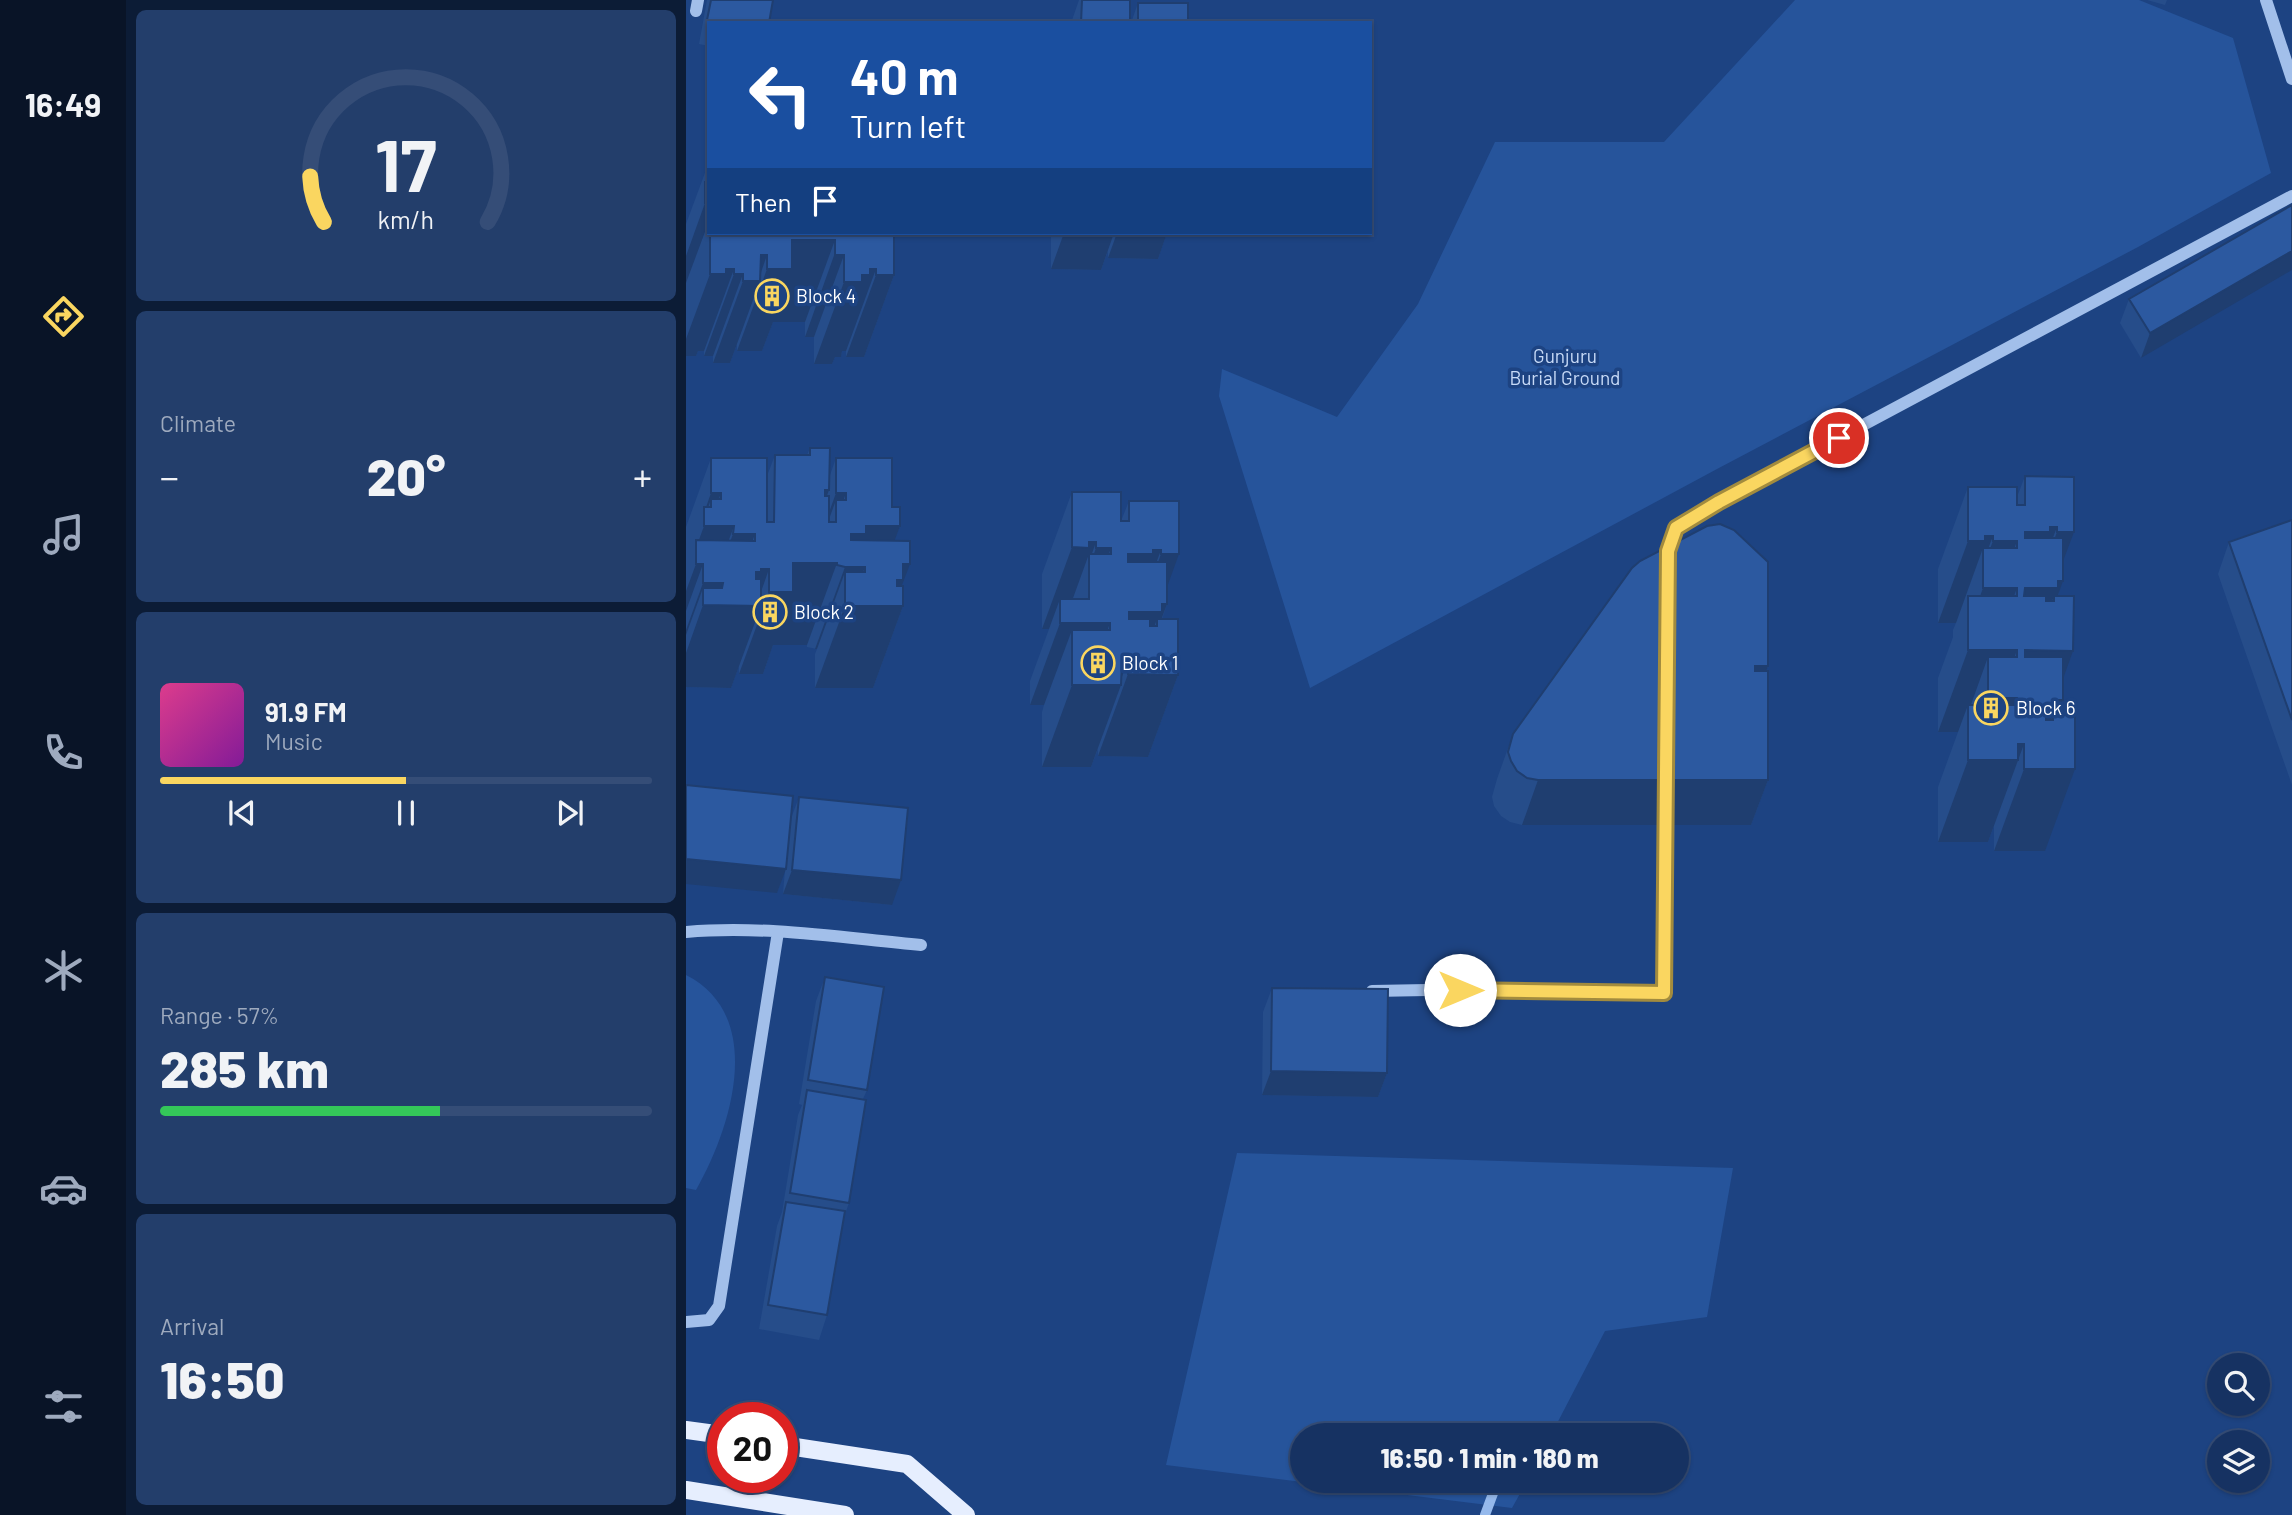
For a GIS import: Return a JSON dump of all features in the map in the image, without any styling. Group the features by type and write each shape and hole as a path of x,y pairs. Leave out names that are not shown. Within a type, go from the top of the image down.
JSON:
{"main road":[{"path":"686,1430 707,1433"},
{"path":"798,1447 906,1464 966,1515"},
{"path":"686,1490 845,1515"}],"street":[{"path":"2266,0 2292,79"},
{"path":"1668,579 1668,551 1676,528 1719,502 2292,195"},
{"path":"1365,991 1483,989 1664,993 1667,800"},
{"path":"686,932 713,929 778,932 921,945"},
{"path":"686,1322 709,1320 719,1306 778,932"}],"green space":[{"name":"Gunjuru Burial Ground","path":"1795,0 2139,0 2233,38 2271,173 2138,247 1310,688 1219,396 1222,369 1337,417 1418,304 1495,142 1664,142"},
{"path":"686,975 711,994 727,1017 734,1045 730,1106 721,1136 696,1190 686,1188"},
{"path":"1237,1153 1733,1168 1707,1317 1605,1331 1557,1423 1290,1423 1290,1480 1166,1465"},
{"path":"1391,1493 1520,1493 1512,1508"}],"building":[{"path":"711,0 773,0 769,21 707,20"},
{"path":"1082,0 1130,0 1130,21 1081,21"},
{"path":"1138,3 1188,3 1188,21 1138,21"},
{"path":"705,182 707,182 707,203"},
{"path":"2292,205 2292,251 2150,333 2129,299"},
{"path":"710,235 894,235 894,275 876,275 876,269 870,269 870,275 862,275 862,282 844,282 844,255 835,255 835,240 792,240 792,269 767,269 767,255 761,255 760,281 743,281 743,274 734,274 734,269 726,269 726,274 710,274"},
{"path":"810,448 830,448 829,490 825,490 825,496 829,496 829,522 836,522 836,500 846,500 846,493 836,493 836,458 892,458 892,507 900,507 900,526 866,526 866,534 851,534 851,540 910,541 910,564 903,564 903,580 897,580 897,586 903,586 903,606 845,606 845,572 865,572 865,567 845,567 837,563 793,563 793,592 769,592 769,569 761,569 761,572 756,572 756,579 761,579 761,606 703,605 703,588 722,588 723,583 703,583 703,564 696,564 696,540 755,541 755,534 733,534 734,526 704,526 704,507 711,507 711,499 721,499 721,493 711,493 711,458 767,458 767,522 774,522 775,455 810,455"},
{"path":"2025,476 2074,477 2074,532 2057,532 2057,527 2050,527 2050,532 2025,532 2025,538 2063,538 2063,581 2058,581 2058,588 2025,588 2024,596 2046,596 2046,601 2054,601 2054,596 2074,596 2073,651 2025,650 2025,657 2063,657 2063,700 2058,700 2058,707 2025,707 2025,715 2046,715 2046,720 2053,720 2053,715 2075,715 2075,769 2024,769 2024,744 2018,744 2018,760 1968,760 1968,705 2017,705 2017,698 1988,698 1988,657 2017,657 2017,650 1968,650 1968,596 2017,596 2017,588 1983,588 1983,548 2017,548 2017,541 1993,541 1993,536 1985,536 1985,541 1968,541 1968,487 2017,487 2017,505 2025,505"},
{"path":"1072,492 1121,492 1121,521 1129,521 1129,501 1179,501 1179,554 1161,554 1161,550 1153,550 1153,554 1128,554 1128,562 1167,562 1167,604 1162,604 1162,612 1129,612 1129,619 1150,619 1150,626 1157,626 1157,619 1178,619 1178,675 1128,674 1128,660 1122,660 1121,685 1072,685 1072,630 1110,630 1110,623 1060,623 1060,599 1089,599 1089,554 1111,554 1111,548 1096,548 1096,542 1089,542 1089,548 1072,547"},
{"path":"2292,520 2292,720 2229,542"},
{"path":"1720,524 1734,530 1768,562 1768,666 1755,666 1755,671 1768,671 1768,780 1538,780 1527,778 1517,771 1508,752 1513,734 1632,568 1640,561 1707,526"},
{"path":"686,785 793,796 786,869 686,859"},
{"path":"799,797 908,808 901,880 792,870"},
{"path":"825,977 884,987 867,1090 808,1080"},
{"path":"1272,988 1388,989 1387,1073 1271,1071"},
{"path":"807,1090 866,1100 849,1203 790,1193"},
{"path":"786,1202 845,1211 827,1315 768,1305"}],"waterway":[{"path":"1485,1515 1493,1493"}],"place":[{"name":"Block 4","path":"772,296"},
{"name":"Block 2","path":"770,612"},
{"name":"Block 1","path":"1098,663"},
{"name":"Block 6","path":"1991,708"}],"route":[{"path":"1460,990 1664,993 1668,551 1676,528 1839,438"}]}
